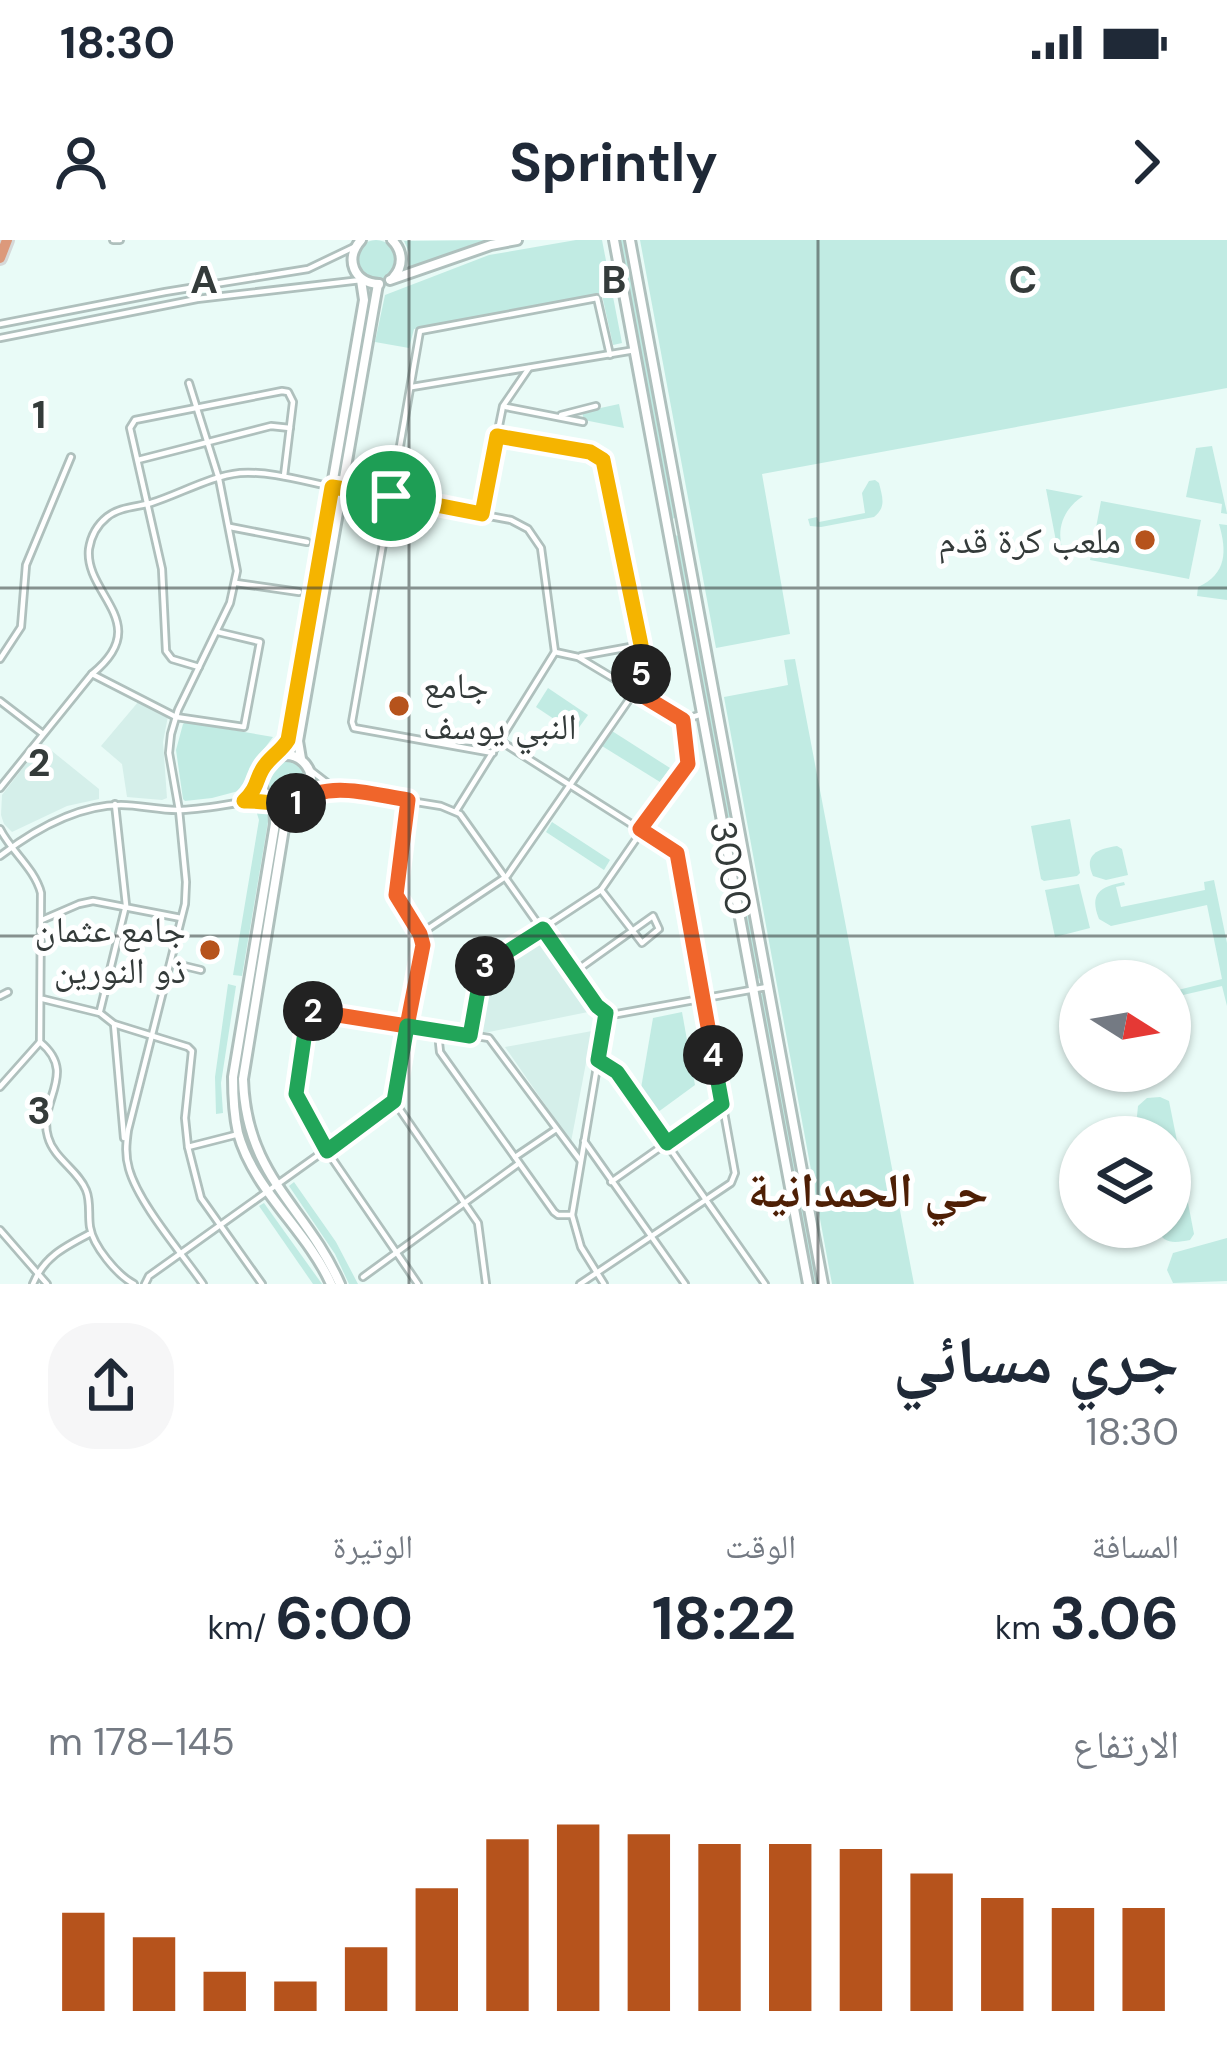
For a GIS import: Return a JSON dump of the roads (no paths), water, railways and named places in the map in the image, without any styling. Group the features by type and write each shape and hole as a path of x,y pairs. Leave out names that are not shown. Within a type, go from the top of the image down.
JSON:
{"highway":[{"path":"0,258 7,240"}],"street":[{"path":"390,280 401,263 392,240"},
{"path":"0,338 197,299 318,283 361,280 378,284 517,240"},
{"name":"3000","path":"614,240 808,1284"},
{"name":"3000","path":"630,240 823,1284"},
{"path":"335,788 309,770 298,741 364,300 351,259 357,243"},
{"path":"0,324 308,269 357,243"},
{"path":"279,755 288,740 378,284"},
{"path":"493,752 354,728 352,722 420,331 597,298 610,355"},
{"path":"412,386 634,350"},
{"path":"482,514 503,406 529,368"},
{"path":"125,1150 181,918 185,881 170,753 176,717 236,583 219,478 189,383"},
{"path":"199,667 172,658 166,651 164,583 130,428 135,420 288,392 293,402 284,478"},
{"path":"503,406 583,422"},
{"path":"556,416 596,406"},
{"path":"139,460 272,426 290,428"},
{"path":"420,934 507,876 635,691 644,667 603,460 590,452 497,436"},
{"path":"0,659 21,627 26,565 71,457"},
{"path":"0,788 105,664 118,635 112,608 88,557 95,530 104,518 219,478 262,473 511,520 527,529 542,548 555,652 456,811"},
{"path":"668,527 682,524"},
{"path":"230,526 308,542"},
{"path":"236,583 299,592"},
{"path":"92,674 176,717 244,727 260,642 218,632"},
{"path":"578,657 641,645"},
{"path":"555,652 578,657 683,720 702,714"},
{"path":"0,701 43,734"},
{"path":"470,1036 482,968 601,890 688,764 683,720"},
{"path":"502,742 677,853 735,1173 734,1180 580,1284"},
{"path":"244,801 256,788 266,763 286,754 301,759"},
{"path":"309,770 311,784 284,828 248,1023 233,1077 238,1135 254,1170 324,1254 336,1284"},
{"path":"261,777 263,790 273,801 275,824 243,1079 246,1120 272,1189"},
{"path":"0,856 46,825 115,805 179,810 244,801 286,805 335,788 408,800 446,807 468,821 606,1013 767,987"},
{"path":"146,1284 149,1276 394,1101 423,945 396,895 408,800"},
{"path":"100,1012 127,905 115,805"},
{"path":"0,829 39,884 40,920 40,1042 0,1087"},
{"path":"574,973 633,929 653,916 659,929 642,943 633,929 601,890"},
{"path":"40,920 93,901 181,918"},
{"path":"170,962 201,970"},
{"path":"0,996 8,992"},
{"path":"40,998 100,1012 114,1024 192,1052 184,1118 201,1198 262,1284"},
{"path":"418,1284 327,1151 296,1094 309,1013 316,1010 489,1038 580,1160"},
{"path":"604,1284 580,1247 572,1215 606,1013"},
{"path":"114,1024 129,1170 203,1284"},
{"path":"438,1031 440,1052 554,1212 572,1215"},
{"path":"40,1042 57,1066 47,1134 86,1191 90,1233 119,1277 134,1284"},
{"path":"598,1060 617,1072 764,1284"},
{"path":"394,1101 478,1223 487,1284"},
{"path":"611,1181 722,1104"},
{"path":"363,1276 464,1204 557,1129"},
{"path":"188,1147 238,1135"},
{"path":"584,1141 685,1284"},
{"path":"0,1230 47,1284"},
{"path":"33,1284 58,1250 90,1233"},
{"path":"0,1245 11,1242"}],"place":[{"name":"ملعب كرة قدم","path":"1145,540"},
{"name":"جامع النبي يوسف","path":"399,706"},
{"name":"جامع عثمان ذو النورين","path":"210,950"}],"district":[{"name":"حي الحمدانية","path":"868,1190"}]}
